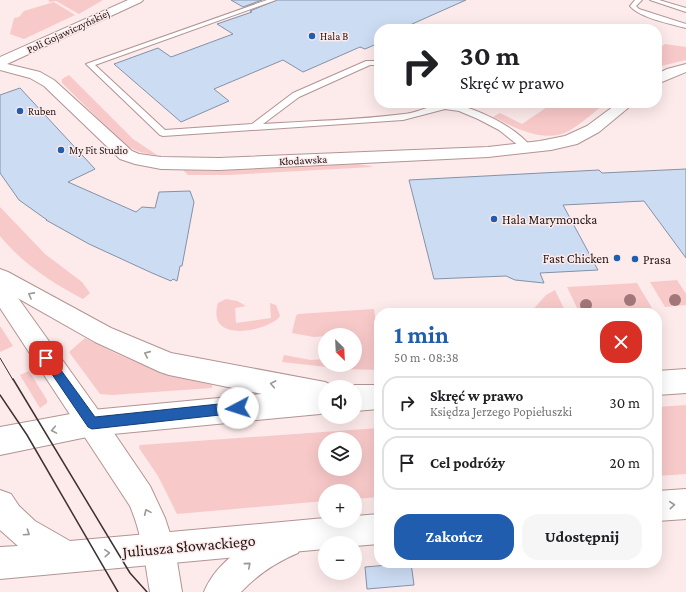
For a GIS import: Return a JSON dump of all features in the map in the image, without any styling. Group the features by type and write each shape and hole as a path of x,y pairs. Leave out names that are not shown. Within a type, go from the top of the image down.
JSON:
{"street":[{"name":"Poli Gojawiczyńskiej","path":"0,62 137,0"},
{"name":"Kłodawska","path":"0,66 35,75 49,83 126,155 135,159 161,163 219,164 488,152 571,140 584,134 620,108"},
{"path":"662,77 672,72 686,68"},
{"path":"0,278 103,335 169,364 318,393"},
{"path":"0,290 92,423 140,496 150,518 159,549 166,592"},
{"path":"662,383 686,381"},
{"path":"362,398 374,397"},
{"path":"0,441 92,423 318,401"},
{"path":"662,506 686,504"},
{"path":"0,505 8,516 24,532 68,557"},
{"name":"Juliusza Słowackiego","path":"0,563 374,529"},
{"path":"220,592 225,585 265,552 307,535"}],"lane":[{"path":"273,0 90,64 163,132 256,125 405,117 434,108"},
{"path":"639,0 634,3 633,6 637,10 686,26"},
{"path":"653,0 686,10"},
{"path":"256,125 296,95 369,63 374,63"},
{"path":"460,108 465,109 510,134 526,147"}],"shaded area":[{"path":"48,0 103,0 79,14 56,1 50,2"},
{"path":"54,2 75,15 24,39 10,34 14,18 19,17 24,11"},
{"path":"665,44 686,47 686,60 662,66 662,46"},
{"path":"69,75 133,139 157,155 139,152 123,143 62,83 62,79"},
{"path":"546,108 600,108 569,131 560,135 550,136 521,130 493,117 500,113 522,124"},
{"path":"357,164 372,167 228,175 188,175 183,170 214,171"},
{"path":"0,207 45,254 82,282 90,293 83,299 38,272 18,255 0,236"},
{"path":"677,280 686,294 686,305 665,307 650,282"},
{"path":"637,283 652,308 577,308 567,287"},
{"path":"555,290 564,308 534,308 546,295"},
{"path":"226,299 237,301 246,306 235,308 236,323 271,318 270,303 276,305 280,316 266,326 242,331 230,330 221,325 217,317 218,303"},
{"path":"374,309 374,370 362,370 362,328 318,328 318,337 314,337 292,333 296,316 298,314"},
{"path":"0,326 13,346 0,352"},
{"path":"85,338 117,354 153,369 212,385 212,388 112,395 100,394 69,352"},
{"path":"284,355 311,360 318,360 318,366 282,362"},
{"path":"29,371 47,400 47,403 40,408 20,375"},
{"path":"686,405 686,474 662,476 662,407"},
{"path":"374,428 374,497 362,498 362,484 318,484 318,502 177,514 158,476 139,448 140,445 318,432 318,476 362,476 362,432 323,432"}],"building":[{"path":"231,0 262,0 243,7"},
{"path":"277,0 466,0 412,24 374,24 374,45 365,49 360,47 303,72 283,60 214,89 229,101 181,122 114,64 158,48 171,57 233,34 217,24 252,12 250,11"},
{"path":"20,88 95,169 68,182 136,212 142,207 155,208 159,192 190,191 194,202 182,266 180,266 177,281 173,279 171,281 89,244 46,220 19,200 0,173 0,95"},
{"name":"Hala Marymoncka","path":"686,169 686,258 644,201 563,205 598,270 540,273 544,283 515,280 506,276 434,279 409,180 599,170 602,173"},
{"path":"365,567 412,568 414,585 367,589"}],"tram line":[{"path":"0,358 13,380"},
{"path":"13,379 130,573 147,592"},
{"path":"0,395 27,435 118,592"}],"place":[{"name":"Hala B","path":"312,36"},
{"name":"Ruben","path":"20,111"},
{"name":"My Fit Studio","path":"61,150"},
{"name":"Hala Marymoncka","path":"494,219"},
{"name":"Fast Chicken","path":"617,258"},
{"name":"Prasa","path":"635,259"}],"route":[{"path":"46,358 92,423 238,408"}]}
